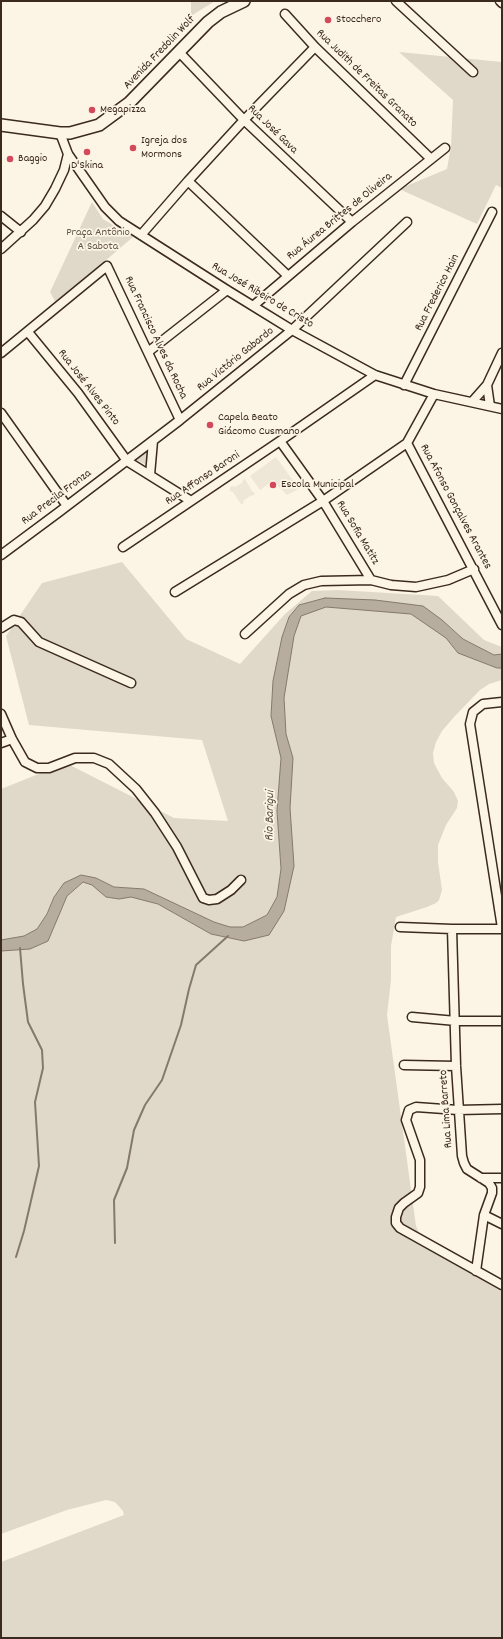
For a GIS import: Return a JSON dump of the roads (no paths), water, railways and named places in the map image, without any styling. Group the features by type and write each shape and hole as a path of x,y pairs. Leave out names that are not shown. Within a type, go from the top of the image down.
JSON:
{"main road":[{"name":"Avenida Fredolin Wolf","path":"1,125 60,133 70,132 99,124 129,103 208,22 221,12 244,1"}],"street":[{"path":"396,1 473,72"},
{"name":"Rua Judith de Freitas Granato","path":"285,14 315,47 431,159"},
{"path":"141,236 188,181 244,120 315,47"},
{"name":"Rua José Gava","path":"179,52 244,120 352,222"},
{"name":"Rua José Ribeiro de Cristo","path":"60,133 68,154 104,207 119,221 252,306 374,375 434,394 502,409"},
{"name":"Rua Áurea Brittes de Oliveira","path":"252,306 287,275 445,148"},
{"path":"1,249 21,232 45,206 64,170 68,154"},
{"path":"188,181 287,275"},
{"name":"Rua Frederico Hain","path":"404,385 492,212"},
{"path":"1,216 21,232"},
{"name":"Rua Victório Gabardo","path":"127,460 180,420 292,330 407,222"},
{"name":"Rua Francisco Alves da Rocha","path":"28,332 107,266 180,420"},
{"path":"148,352 227,290"},
{"path":"1,353 28,332"},
{"name":"Rua José Alves Pinto","path":"28,332 78,393 127,460"},
{"path":"472,402 487,385 502,353"},
{"name":"Rua Affonso Baroni","path":"123,547 191,502 374,375"},
{"path":"487,385 490,406"},
{"path":"175,592 323,501 408,443 434,394"},
{"path":"1,413 67,506"},
{"path":"150,475 153,441"},
{"name":"Rua Sofia Matitz","path":"280,441 323,501 371,580"},
{"name":"Rua Afonso Gonçalves Arantes","path":"408,443 502,625"},
{"path":"127,460 191,502"},
{"name":"Rua Precila Fronza","path":"1,555 127,460"},
{"path":"245,634 288,594 304,584 321,581 371,580 391,585 416,586 448,580 474,569"},
{"path":"1,628 14,620 21,622 39,642 131,683"},
{"path":"400,927 452,929 502,928 470,724 473,712 483,704 502,702"},
{"path":"1,714 12,739 25,762 37,768 49,768 75,758 94,758 110,764 136,789 155,813 177,847 203,898 209,900 217,899 231,890 241,880"},
{"path":"1,744 12,739"},
{"name":"Rua Lima Barreto","path":"452,929 458,1110 464,1164 467,1170 490,1183 492,1188 492,1193 484,1215 476,1271"},
{"path":"412,1018 456,1021 502,1021"},
{"path":"404,1065 456,1066"},
{"path":"502,1109 458,1110 416,1108 409,1110 406,1120 420,1160 418,1193 399,1208 396,1217 396,1223 400,1228 502,1285"},
{"path":"480,1178 502,1178"},
{"path":"484,1215 502,1224"}],"waterway":[{"path":"115,1243 114,1200 127,1168 134,1130 145,1105 162,1080 181,1025 196,965 228,936"},
{"path":"16,1257 24,1231 39,1166 35,1102 43,1068 42,1050 28,1022 20,948"}],"place":[{"name":"Stocchero","path":"328,20"},
{"name":"Megapizza","path":"92,110"},
{"name":"Igreja dos Mormons","path":"133,148"},
{"name":"D'Skina","path":"87,152"},
{"name":"Baggio","path":"10,159"},
{"name":"Capela Beato Giácomo Cusmano","path":"210,425"},
{"name":"Escola Municipal","path":"273,485"}],"park label":[{"name":"Praça Antônio A Sabota","path":"98,240"}],"water label":[{"name":"Rio Barigui","path":"271,816"}]}
